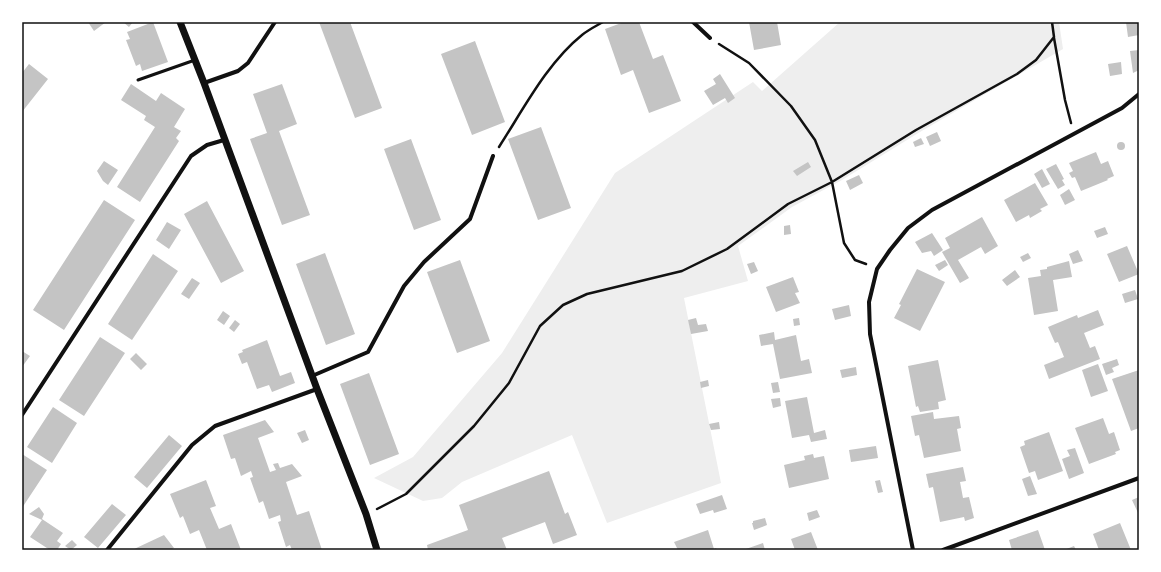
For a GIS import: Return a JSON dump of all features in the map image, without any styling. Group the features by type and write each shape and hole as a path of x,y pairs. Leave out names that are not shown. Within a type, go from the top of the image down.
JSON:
{"street":[{"path":"180,22 204,83 317,390 366,514 376,550"},
{"path":"204,83 238,71 248,63 275,22"},
{"path":"693,22 710,38"},
{"path":"913,550 870,334 869,302 877,268 908,228 932,210 1122,108 1139,94"},
{"path":"22,415 182,167 198,150 207,145 224,140"},
{"path":"312,376 368,352 404,286 424,262 470,219 493,156"},
{"path":"107,550 192,446 215,426 317,390"},
{"path":"943,550 1139,478"}],"lane":[{"path":"138,80 195,60"}],"path":[{"path":"493,156 538,86 560,56 582,34 603,22"},
{"path":"1052,22 1065,100 1074,134"},
{"path":"366,514 406,494 474,426 509,383 540,326 564,305 587,294 682,271 727,249 788,204 832,182 916,130 1017,74 1036,60 1054,37"},
{"path":"710,38 750,63 791,106 815,140 832,182 844,243 856,260 877,268"}],"shaded area":[{"path":"840,22 1059,22 1063,49 920,132 842,180 792,207 738,246 748,281 684,298 721,483 607,523 572,435 462,482 442,498 423,501 374,478 413,457 502,353 615,173 753,82 762,91"}],"building":[{"path":"88,22 106,22 94,31"},
{"path":"123,22 133,22 129,27"},
{"path":"153,22 168,62 142,71 140,64 136,66 126,40 130,39 127,32"},
{"path":"319,22 350,22 382,108 355,118"},
{"path":"624,22 639,22 653,59 663,55 681,101 649,113 633,70 621,75 605,29"},
{"path":"749,22 777,22 781,45 754,50"},
{"path":"1126,22 1139,22 1139,35 1128,37"},
{"path":"475,41 505,122 472,135 441,54"},
{"path":"1139,50 1139,70 1133,73 1130,51"},
{"path":"1121,62 1122,74 1110,76 1108,64"},
{"path":"29,64 48,79 22,112 22,73"},
{"path":"720,74 735,98 728,103 725,98 713,105 704,91 716,84 713,79"},
{"path":"131,84 156,101 161,93 185,109 174,127 181,131 176,138 179,141 140,202 117,187 155,127 144,120 146,116 121,100"},
{"path":"282,84 297,124 279,131 310,215 282,225 250,139 267,133 253,94"},
{"path":"541,127 571,208 538,220 508,139"},
{"path":"937,132 941,141 930,146 926,137"},
{"path":"921,138 924,144 915,147 913,142"},
{"path":"411,139 441,220 414,230 384,149"},
{"path":"1119,142 1123,142 1125,146 1123,150 1119,150 1117,148 1117,144"},
{"path":"1096,152 1101,164 1108,161 1114,176 1081,191 1075,177 1072,178 1069,173 1073,171 1069,163"},
{"path":"104,161 118,170 108,185 103,181 97,171"},
{"path":"808,162 811,167 797,176 793,171"},
{"path":"1056,164 1064,179 1062,180 1065,185 1058,189 1046,169"},
{"path":"1042,169 1050,184 1042,188 1034,174"},
{"path":"859,175 863,183 850,190 846,181"},
{"path":"1035,183 1048,205 1040,209 1042,211 1030,218 1029,215 1016,222 1004,200"},
{"path":"1069,189 1075,200 1065,205 1060,195"},
{"path":"104,200 135,220 64,330 33,310"},
{"path":"207,201 244,271 221,283 184,214"},
{"path":"982,217 998,246 985,254 981,247 958,260 969,278 960,283 942,252 950,248 945,238"},
{"path":"167,222 181,230 169,249 156,240"},
{"path":"790,225 791,234 784,235 784,226"},
{"path":"1105,227 1108,234 1097,238 1094,231"},
{"path":"932,233 943,250 934,256 931,251 922,253 915,242"},
{"path":"1127,246 1139,274 1119,282 1107,254"},
{"path":"1078,250 1083,261 1073,264 1069,254"},
{"path":"325,253 355,334 326,345 296,264"},
{"path":"1028,253 1031,258 1023,262 1020,257"},
{"path":"153,254 178,271 132,340 108,324"},
{"path":"460,260 490,341 457,353 427,272"},
{"path":"945,260 948,265 939,271 935,265"},
{"path":"1069,261 1072,277 1053,280 1058,311 1034,315 1028,278 1041,276 1040,270"},
{"path":"754,262 758,271 751,274 747,264"},
{"path":"917,269 945,282 920,331 894,318 901,305 899,304"},
{"path":"1015,270 1020,277 1007,286 1002,280"},
{"path":"793,277 799,292 795,293 800,303 776,312 766,287"},
{"path":"192,278 200,283 189,299 181,294"},
{"path":"1135,290 1138,299 1125,303 1122,294"},
{"path":"849,305 851,316 835,320 832,309"},
{"path":"1098,310 1104,325 1084,333 1090,348 1095,346 1100,359 1049,379 1044,365 1064,357 1058,342 1055,343 1048,327 1077,315 1078,318"},
{"path":"223,311 230,316 224,325 217,320"},
{"path":"696,318 698,325 706,324 708,331 691,334 688,320"},
{"path":"799,318 800,325 794,326 793,319"},
{"path":"235,320 240,324 234,332 229,328"},
{"path":"774,332 775,340 796,335 801,361 809,359 812,373 780,379 773,344 761,346 759,335"},
{"path":"100,337 125,353 84,416 59,400"},
{"path":"267,340 280,376 291,372 295,383 272,392 269,385 257,389 247,362 242,364 238,354 243,352 242,350"},
{"path":"22,351 30,356 22,367"},
{"path":"136,353 147,364 141,370 130,359"},
{"path":"1117,359 1119,365 1112,368 1114,372 1106,375 1102,364"},
{"path":"938,360 946,400 938,402 939,409 920,412 918,406 916,407 908,366"},
{"path":"1098,364 1108,391 1091,397 1082,370"},
{"path":"856,367 857,375 842,378 840,370"},
{"path":"1139,370 1139,428 1131,431 1112,379"},
{"path":"369,373 399,454 370,465 340,384"},
{"path":"708,380 709,386 701,388 700,382"},
{"path":"778,382 780,392 773,393 771,383"},
{"path":"807,397 814,433 825,430 827,439 811,442 809,435 792,438 785,401"},
{"path":"780,398 781,406 773,408 771,399"},
{"path":"53,407 77,423 52,463 27,447"},
{"path":"933,412 934,419 959,416 961,428 957,429 961,451 924,458 919,435 915,436 911,416"},
{"path":"1103,418 1109,434 1114,432 1120,450 1115,452 1116,454 1089,464 1075,428"},
{"path":"265,420 274,432 258,438 270,472 276,470 273,464 278,463 280,468 292,464 302,476 286,482 297,515 309,511 322,550 292,550 290,545 286,547 278,522 281,521 280,515 269,519 263,501 259,503 250,478 253,477 251,471 241,476 235,458 231,459 223,435"},
{"path":"719,422 720,429 711,430 709,424"},
{"path":"305,430 309,440 302,443 297,433"},
{"path":"1049,432 1063,471 1038,480 1035,471 1029,473 1020,447 1025,445 1024,441"},
{"path":"169,435 182,446 147,488 134,477"},
{"path":"876,446 878,458 851,462 849,450"},
{"path":"1075,448 1084,473 1069,479 1062,459 1070,456 1067,450"},
{"path":"22,454 47,470 22,508"},
{"path":"813,454 814,458 824,456 829,479 789,488 784,465 805,460 804,456"},
{"path":"963,467 966,481 960,482 963,498 969,497 974,518 965,521 964,517 940,522 933,487 929,488 926,474"},
{"path":"549,471 565,514 568,512 577,535 553,544 545,522 502,538 507,550 428,550 427,545 468,530 459,505"},
{"path":"1030,476 1037,494 1028,496 1022,479"},
{"path":"206,480 216,506 210,508 219,529 231,524 241,550 207,550 199,530 190,534 183,516 180,518 170,494"},
{"path":"880,480 883,492 878,493 875,481"},
{"path":"722,495 727,509 714,513 713,510 700,514 696,504"},
{"path":"1139,497 1139,515 1132,500"},
{"path":"112,504 126,515 98,548 84,537"},
{"path":"39,507 44,514 42,519 63,533 57,541 61,544 57,550 50,550 30,537 42,520 29,514"},
{"path":"817,510 820,517 809,521 807,513"},
{"path":"765,518 767,525 754,530 752,523 753,521"},
{"path":"1120,523 1131,550 1099,550 1093,534"},
{"path":"708,530 714,549 716,548 717,550 678,550 674,542"},
{"path":"1038,530 1045,550 1012,550 1009,540"},
{"path":"811,532 818,550 795,550 791,539"},
{"path":"164,535 174,548 170,550 132,550"},
{"path":"72,540 77,545 71,550 65,546"},
{"path":"763,543 765,550 743,550"},
{"path":"1074,546 1076,550 1064,550"}]}
